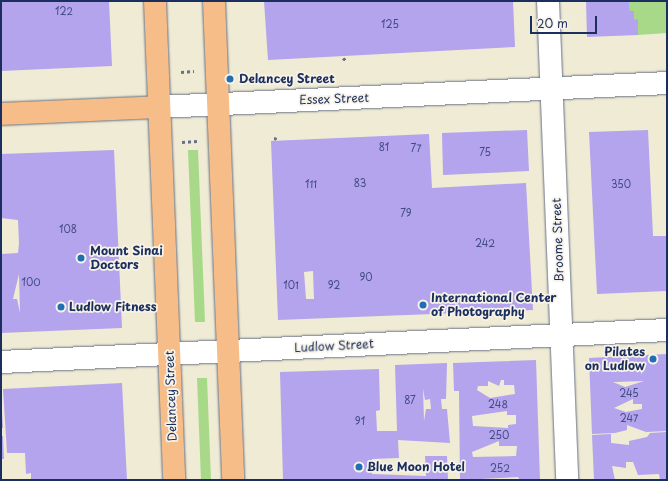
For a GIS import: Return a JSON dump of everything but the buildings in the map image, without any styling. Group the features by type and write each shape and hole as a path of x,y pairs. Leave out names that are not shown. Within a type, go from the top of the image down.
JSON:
{"main road":[{"name":"Delancey Street","path":"155,1 174,480"},
{"path":"214,1 233,480"},
{"name":"Essex Street","path":"1,114 159,106"}],"street":[{"name":"Broome Street","path":"548,1 567,480"},
{"name":"Essex Street","path":"159,106 667,83"},
{"name":"Ludlow Street","path":"1,362 667,330"}],"path":[{"path":"180,72 194,71"},
{"path":"182,142 197,141"}],"green space":[{"path":"629,1 667,1 667,33 638,35 638,20 634,20 634,11 630,11"},
{"path":"188,150 198,150 205,322 195,322"},
{"path":"197,378 207,378 211,480 201,480"}],"place":[{"name":"Delancey Street","path":"230,79"},
{"name":"Mount Sinai Doctors","path":"81,258"},
{"name":"International Center of Photography","path":"423,305"},
{"name":"Ludlow Fitness","path":"61,307"},
{"name":"Pilates on Ludlow","path":"653,359"},
{"name":"Blue Moon Hotel","path":"359,467"}]}
